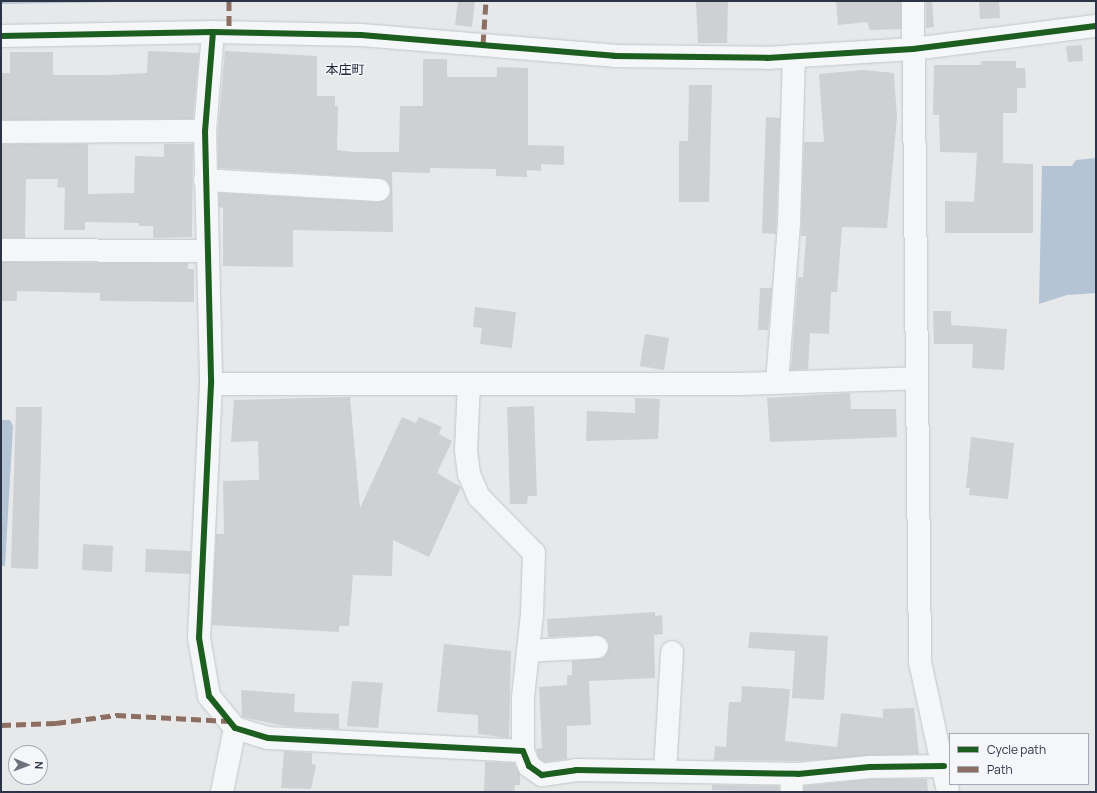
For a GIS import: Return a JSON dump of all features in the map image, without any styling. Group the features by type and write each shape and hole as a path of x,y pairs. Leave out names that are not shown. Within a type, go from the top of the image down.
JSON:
{"street":[{"path":"913,1 920,662 944,766 948,792"},
{"path":"1,36 213,32 361,36 614,56 794,56 913,49 1096,26"},
{"path":"213,32 205,131 205,251 211,384 199,638 209,696 235,728 268,738 523,751"},
{"path":"777,383 789,224 794,56"},
{"path":"1,132 205,131"},
{"path":"205,180 379,190"},
{"path":"1,250 205,251"},
{"path":"211,384 777,383 917,378"},
{"path":"469,384 469,474 479,497 534,553 528,651 523,697 523,751 529,766 542,784 576,770 665,771 791,783 870,767 944,766"},
{"path":"528,651 597,647"},
{"path":"665,771 672,652"},
{"path":"222,792 235,728"}],"water":[{"path":"1,1 173,1 1,4"},
{"path":"1096,158 1096,293 1067,295 1039,304 1042,166 1072,166 1076,160"},
{"path":"1,420 10,420 13,426 5,566 1,566"}],"building":[{"path":"458,1 475,1 472,27 455,25"},
{"path":"728,1 727,43 698,43 696,2"},
{"path":"836,1 901,1 901,29 870,30 867,22 838,25"},
{"path":"926,1 932,1 934,27 926,28"},
{"path":"979,1 999,1 1000,18 980,19"},
{"path":"1082,45 1083,61 1068,62 1066,46"},
{"path":"148,51 199,53 193,119 1,120 1,73 10,73 10,52 53,52 53,75 107,75 147,73"},
{"path":"225,51 317,56 317,96 335,96 335,106 338,106 337,150 354,152 399,152 400,106 423,106 423,59 447,59 447,77 497,77 497,67 528,68 528,145 564,146 564,165 541,164 541,171 527,170 527,177 496,176 496,169 430,168 430,173 392,172 393,232 293,230 293,267 223,266 223,208 219,207 219,193 378,202 389,197 391,190 386,180 380,178 218,168 218,131"},
{"path":"981,61 1016,61 1016,68 1025,68 1026,88 1017,88 1017,113 1003,113 1003,163 1033,164 1033,233 945,233 945,201 974,202 977,153 940,152 939,115 933,115 934,65 981,65"},
{"path":"863,70 894,73 897,118 887,228 842,227 837,292 831,292 829,334 810,333 808,369 791,370 798,277 803,277 806,236 801,236 804,142 824,142 819,74"},
{"path":"689,85 712,85 709,202 679,202 679,141 688,141"},
{"path":"766,117 780,118 776,234 762,233"},
{"path":"1,144 88,144 88,194 134,193 135,156 164,157 164,144 193,144 192,237 153,238 153,226 139,226 139,223 85,222 85,230 64,230 65,188 57,187 58,179 26,179 25,238 1,238"},
{"path":"1,262 188,263 188,269 194,269 194,302 100,301 100,293 17,291 17,301 1,301"},
{"path":"760,288 772,288 768,330 758,330"},
{"path":"475,307 516,312 512,348 480,344 482,328 473,327"},
{"path":"933,311 951,311 951,325 1007,329 1004,370 972,368 973,344 934,344"},
{"path":"645,334 669,338 664,370 640,366"},
{"path":"850,393 851,409 896,409 897,437 770,442 767,398"},
{"path":"350,397 360,508 402,417 416,423 419,417 442,427 439,434 452,441 437,473 461,487 429,557 393,540 392,576 353,575 349,626 339,626 339,632 212,625 216,534 224,534 223,481 259,480 258,441 231,442 234,400"},
{"path":"635,398 660,399 658,439 586,441 587,411 635,413"},
{"path":"534,406 537,496 528,496 527,504 510,504 507,407"},
{"path":"16,407 42,407 38,569 11,568"},
{"path":"971,437 1014,443 1008,499 969,495 970,488 966,488"},
{"path":"83,544 113,546 112,572 82,570"},
{"path":"146,549 191,551 190,574 145,572"},
{"path":"655,612 655,616 662,615 663,634 654,635 655,678 589,681 591,725 567,726 567,759 545,762 539,758 536,749 542,748 539,687 567,685 567,675 572,675 572,661 604,658 609,647 607,640 597,635 548,637 547,619"},
{"path":"750,632 828,636 824,700 792,698 795,651 748,648"},
{"path":"444,644 511,651 509,738 478,734 478,715 437,712"},
{"path":"352,681 383,683 378,728 347,726"},
{"path":"742,686 790,689 785,741 837,747 841,713 883,718 883,709 914,708 919,754 798,761 714,760 715,746 726,747 729,702 741,702"},
{"path":"241,690 295,694 294,712 339,714 339,729 285,726 242,717"},
{"path":"284,751 312,753 312,764 316,765 311,789 281,788"},
{"path":"485,762 514,763 520,774 520,785 515,785 514,792 484,792"},
{"path":"871,779 927,779 928,792 804,792 804,786"},
{"path":"712,785 779,786 779,792 712,790"}],"marked path":[{"path":"229,1 229,33"},
{"path":"483,44 486,1"},
{"path":"1,725 56,723 116,715 229,721"}],"cycle path":[{"path":"1,36 213,32 361,35 614,56 767,58 913,49 1096,26"},
{"path":"213,32 205,131 211,384 199,638 209,696 235,728 268,738 523,751 529,766 542,775 576,770 798,774 870,767 944,766"}],"district":[{"name":"本庄町","path":"345,69"}]}
